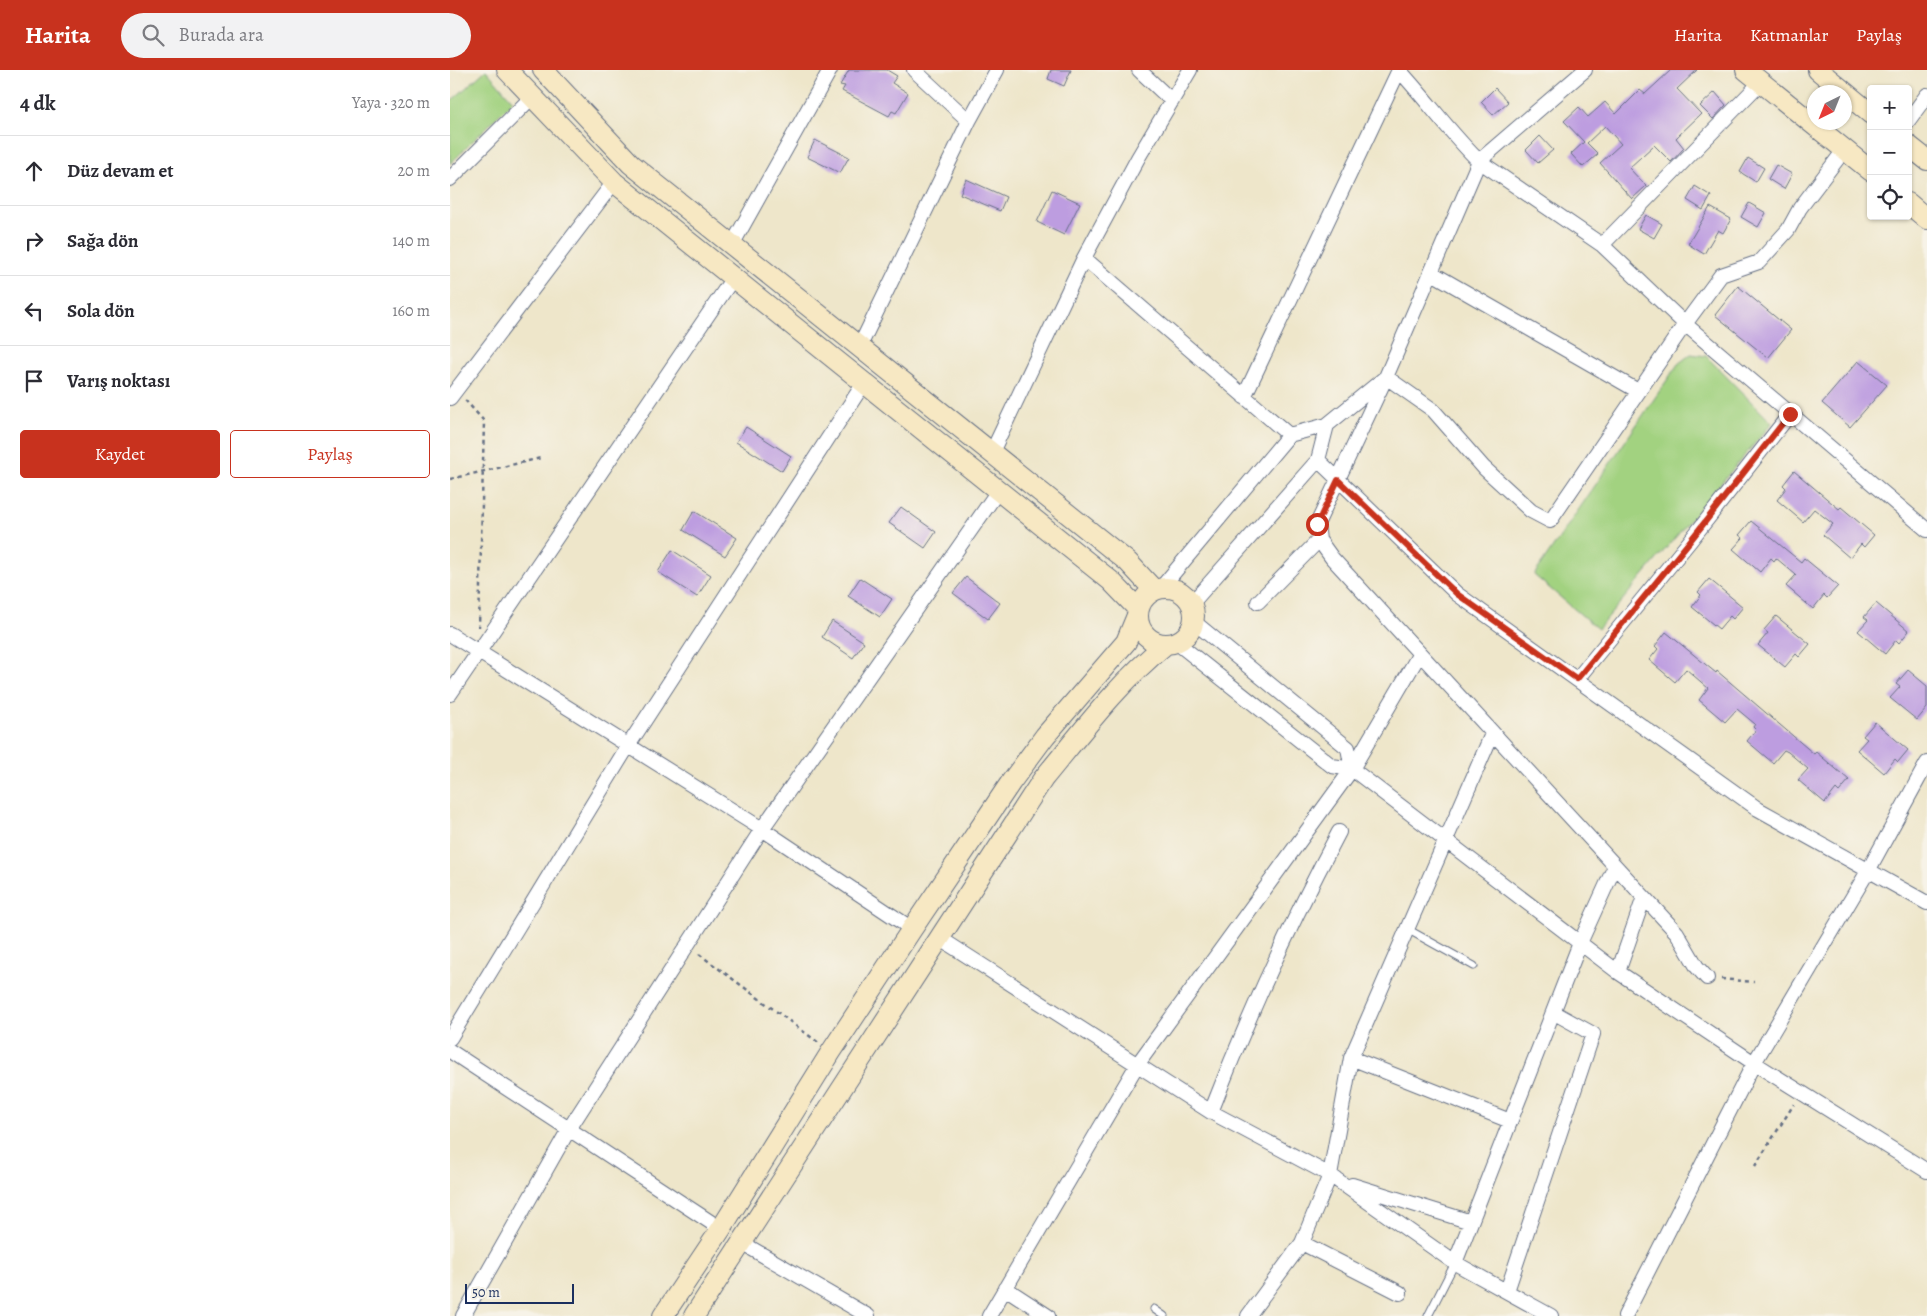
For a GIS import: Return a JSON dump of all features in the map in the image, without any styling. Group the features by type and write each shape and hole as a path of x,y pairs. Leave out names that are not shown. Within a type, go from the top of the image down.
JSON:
{"street":[{"path":"507,70 614,182 1112,581 1138,611 1138,623 1142,631 1149,638 1157,643 1171,643 1332,766 1352,769 1618,972 1754,1063 1927,1171"},
{"path":"732,245 830,70"},
{"path":"914,70 969,121"},
{"path":"859,348 969,121 997,70"},
{"path":"1139,70 1172,101"},
{"path":"991,454 1084,258 1138,158 1190,70"},
{"path":"1244,397 1399,70 1438,114 1457,140 1479,161 1602,246 1685,324 1927,530"},
{"path":"1586,70 1479,161 1386,377 1317,524 1319,540 1332,558 1419,655 1677,933 1697,967 1707,978"},
{"path":"1818,70 1867,111"},
{"path":"552,73 631,164 1128,562 1157,589 1170,588 1179,590 1186,596 1193,613 1348,748 1352,769"},
{"path":"1602,246 1754,76 1867,169"},
{"path":"1912,116 1927,95"},
{"path":"450,179 533,96"},
{"path":"1912,148 1927,160"},
{"path":"1386,377 1433,410 1484,468 1531,510 1550,520 1638,391 1721,275 1759,262 1788,230 1800,208 1844,149"},
{"path":"453,394 614,182"},
{"path":"1912,206 1927,219"},
{"path":"1084,258 1289,435"},
{"path":"1432,273 1638,391"},
{"path":"450,694 733,278"},
{"path":"663,1316 721,1229 831,1052 1006,790 1045,736 1126,642 1145,596 1157,589 1289,435 1327,425 1386,377"},
{"path":"450,1038 628,746 864,383"},
{"path":"1577,679 1690,541 1790,414"},
{"path":"694,1316 941,939 1043,779 1089,724 1150,658 1171,643 1184,638 1190,631 1193,613 1318,460 1327,425"},
{"path":"1318,460 1457,594 1758,809 1927,903"},
{"path":"463,1316 570,1130 762,829 998,491"},
{"path":"1258,602 1319,540"},
{"path":"450,634 762,829 912,929"},
{"path":"989,1316 1136,1065 1352,769 1419,655"},
{"path":"1248,1316 1302,1243 1334,1178 1351,1058 1492,734"},
{"path":"1625,1316 1754,1063 1868,871 1927,763"},
{"path":"1211,1112 1232,1058 1302,901 1339,832"},
{"path":"1455,1263 1580,943 1615,866"},
{"path":"1618,972 1644,897"},
{"path":"941,939 1211,1112 1334,1178 1455,1263 1507,1291 1542,1314"},
{"path":"1507,1291 1593,1034 1553,1012"},
{"path":"450,1051 721,1229"},
{"path":"1351,1058 1510,1121"},
{"path":"1334,1178 1471,1222"},
{"path":"742,1243 868,1316"},
{"path":"1302,1243 1400,1293"},
{"path":"1005,1288 1048,1316"}],"lane":[{"path":"1407,929 1474,966"},
{"path":"1428,1316 1455,1263"},
{"path":"1154,1309 1164,1316"}],"path":[{"path":"453,394 484,421 478,653"},
{"path":"450,479 541,458"},
{"path":"687,945 831,1052"},
{"path":"1707,978 1754,982"},
{"path":"1755,1166 1801,1092"}],"green space":[{"path":"486,70 513,101 450,164 450,102"},
{"path":"1691,354 1706,356 1772,423 1598,629 1534,575 1678,364"}],"building":[{"path":"849,70 887,70 897,76 892,83 908,93 896,113 892,111 889,116 842,91 845,86 840,85"},
{"path":"1051,70 1071,70 1064,86 1048,79"},
{"path":"1671,70 1697,70 1677,89 1701,114 1676,138 1684,148 1671,162 1654,145 1629,168 1646,186 1632,199 1600,163 1621,144 1605,126 1587,143 1598,154 1583,167 1571,154 1584,142 1564,121 1579,107 1588,117 1605,102 1616,114 1640,90 1645,94"},
{"path":"1495,88 1508,102 1493,115 1481,102"},
{"path":"1715,92 1726,105 1713,119 1700,106"},
{"path":"1540,136 1553,150 1538,163 1526,150"},
{"path":"815,140 849,157 840,173 807,157"},
{"path":"1748,158 1764,168 1756,182 1740,172"},
{"path":"1776,165 1792,174 1784,189 1768,179"},
{"path":"966,179 1006,197 1000,211 960,194"},
{"path":"1695,186 1711,196 1703,210 1687,200"},
{"path":"1052,190 1080,203 1064,235 1037,222"},
{"path":"1749,203 1766,213 1758,227 1741,217"},
{"path":"1710,207 1731,219 1723,233 1718,230 1704,254 1688,244"},
{"path":"1646,215 1662,224 1654,238 1638,229"},
{"path":"1738,286 1791,330 1768,358 1715,315"},
{"path":"1858,361 1887,385 1850,427 1822,403"},
{"path":"746,427 791,456 782,471 736,442"},
{"path":"1794,471 1839,509 1841,507 1874,535 1864,547 1861,544 1850,558 1823,535 1833,524 1814,509 1803,522 1777,500 1786,488 1783,485"},
{"path":"901,507 936,532 925,548 889,523"},
{"path":"694,511 737,538 725,556 683,530"},
{"path":"1751,521 1801,562 1804,558 1838,586 1827,598 1824,595 1813,609 1786,586 1796,575 1776,558 1774,561 1771,558 1760,572 1733,549 1743,538 1739,535"},
{"path":"672,550 711,575 697,597 658,572"},
{"path":"966,577 1000,603 988,619 953,593"},
{"path":"860,578 892,599 880,617 848,596"},
{"path":"1709,579 1743,607 1733,619 1730,616 1719,629 1692,607 1701,595 1698,592"},
{"path":"1876,603 1909,631 1899,643 1896,640 1885,654 1858,631 1868,620 1864,617"},
{"path":"1776,616 1810,644 1799,657 1796,654 1785,667 1758,645 1768,633 1764,630"},
{"path":"832,621 864,642 853,658 822,637"},
{"path":"1666,632 1716,673 1717,671 1814,754 1816,752 1849,780 1839,792 1836,789 1825,803 1798,780 1808,769 1788,752 1784,750 1773,763 1747,741 1756,730 1753,727 1755,724 1737,709 1725,722 1699,700 1708,688 1686,669 1675,682 1649,660 1658,649 1655,646"},
{"path":"1908,670 1927,686 1927,708 1917,720 1890,698 1900,687 1896,684"},
{"path":"1875,722 1908,750 1898,762 1895,759 1884,773 1857,750 1867,739 1863,736"}],"route":[{"path":"1317,524 1338,480 1457,594 1577,679 1690,541 1790,414"}]}
